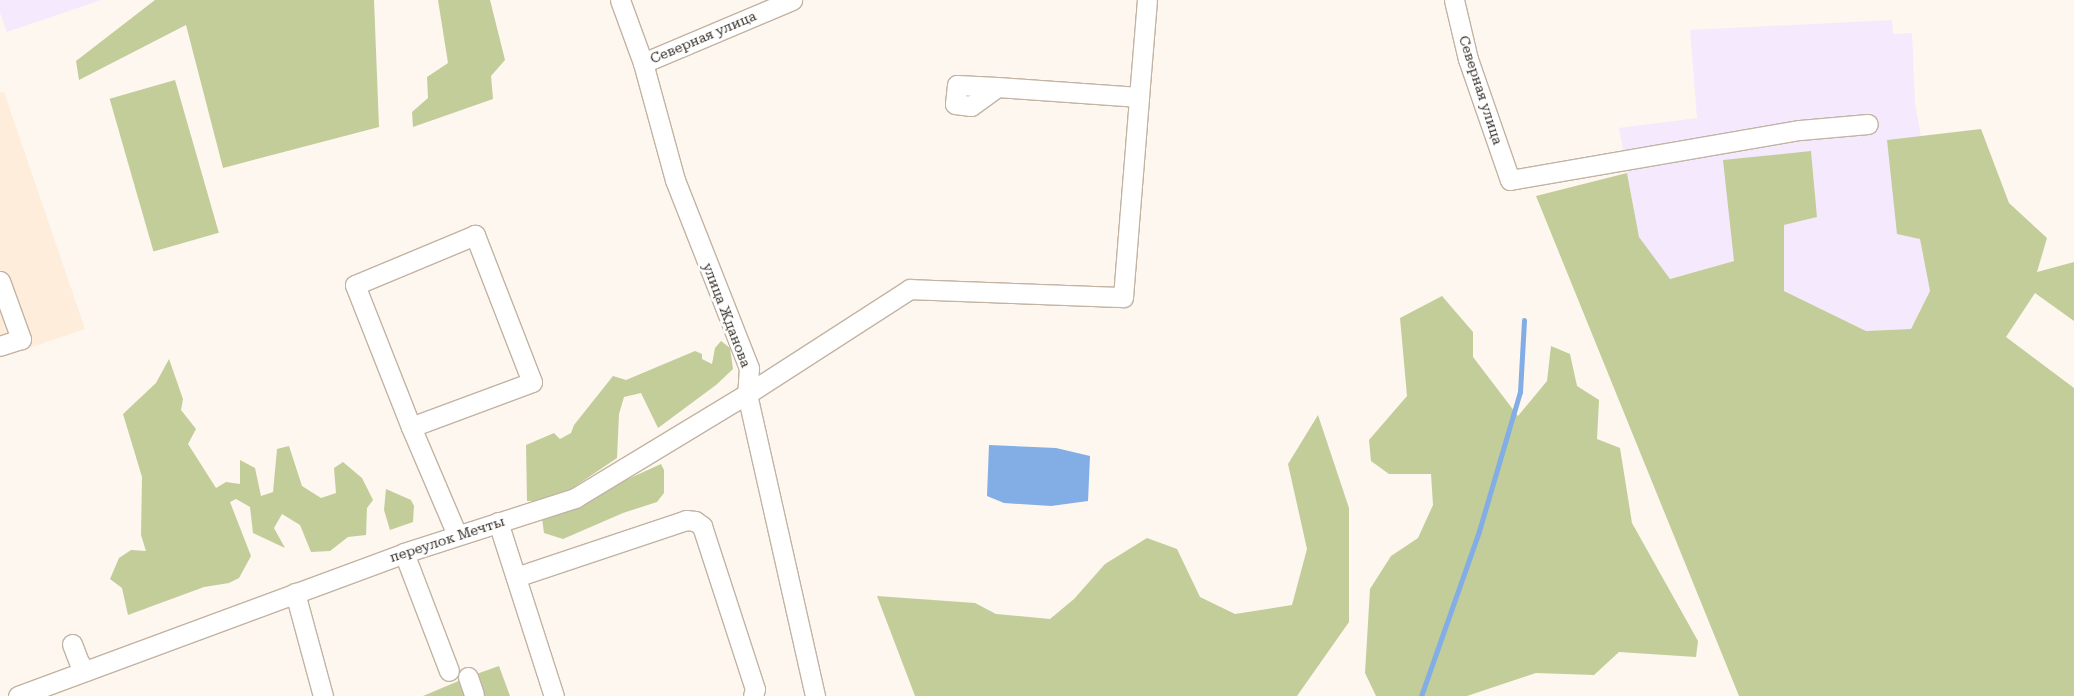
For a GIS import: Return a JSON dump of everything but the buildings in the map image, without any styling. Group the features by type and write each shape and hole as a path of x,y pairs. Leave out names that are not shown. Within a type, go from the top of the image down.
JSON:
{"street":[{"name":"улица Жданова","path":"620,0 643,63 675,180 749,368 747,394 816,696"},
{"name":"Северная улица","path":"643,63 792,0"},
{"path":"997,87 1139,97 1147,0"},
{"name":"Северная улица","path":"1454,0 1468,59 1510,180 1800,130 1868,124"},
{"name":"переулок Мечты","path":"18,696 404,553 575,498 747,394 910,289 1123,297 1139,97"},
{"path":"411,427 532,382 475,235 355,285 411,427 457,535"},
{"path":"0,281 21,339 0,346"},
{"path":"516,577 686,520 695,521 702,526 755,689 753,696"},
{"path":"498,522 554,696"},
{"path":"404,553 449,671"},
{"path":"295,593 323,696"},
{"path":"72,644 79,662 86,671"}],"shaded area":[{"path":"0,0 101,0 7,32 0,13"},
{"path":"1892,20 1893,34 1912,33 1915,103 1921,136 1887,140 1920,239 1930,291 1911,329 1866,331 1784,291 1784,225 1817,217 1811,151 1734,261 1669,279 1639,237 1619,128 1697,118 1690,30"},
{"path":"4,92 85,329 0,358 0,93"}],"green space":[{"path":"155,0 374,0 379,127 223,168 186,25 79,80 76,61"},
{"path":"438,0 490,0 505,60 491,76 493,99 413,127 412,112 428,98 427,77 448,63"},
{"path":"175,80 219,233 153,252 110,99"},
{"path":"1981,129 2009,203 2047,238 2037,272 2074,262 2074,321 2035,293 2006,337 2074,388 2074,696 1739,696 1536,196 1627,173 1639,237 1670,279 1734,261 1723,160 1811,151 1817,217 1784,225 1784,291 1866,331 1911,329 1930,291 1920,239 1897,234 1887,140"},
{"path":"1442,296 1473,332 1473,357 1518,416 1547,381 1551,346 1570,354 1577,386 1599,400 1597,439 1620,448 1632,523 1698,641 1696,657 1619,652 1594,675 1536,673 1467,696 1376,696 1365,673 1370,589 1391,556 1418,538 1433,505 1431,474 1389,474 1371,461 1369,440 1407,396 1400,318"},
{"path":"721,341 730,348 733,369 716,385 658,428 641,393 624,397 619,414 617,458 571,489 535,501 527,501 526,445 554,433 560,439 571,433 574,425 613,376 626,380 695,351 702,354 702,359 712,364 715,348"},
{"path":"169,359 183,399 181,410 196,429 188,444 216,488 226,482 240,484 240,460 255,468 261,496 273,492 277,449 289,446 302,486 321,498 336,493 334,468 343,462 362,478 373,500 367,508 366,535 348,537 330,551 311,552 300,525 282,514 274,528 285,548 253,533 250,507 236,499 230,502 251,556 239,578 229,583 204,587 128,615 122,588 110,579 119,558 131,550 146,551 141,535 142,477 123,414 156,383"},
{"path":"1318,415 1349,508 1349,622 1297,696 915,696 877,596 975,603 996,614 1050,619 1074,599 1105,564 1147,538 1177,549 1200,597 1235,614 1292,605 1307,549 1288,464"},
{"path":"661,464 664,470 664,493 657,502 623,513 563,539 544,533 542,518"},
{"path":"386,489 411,500 414,506 413,522 390,530 384,510"},
{"path":"499,666 510,696 423,696 468,677"}],"water":[{"path":"989,445 1056,448 1090,456 1088,501 1051,506 1004,503 987,496"}],"waterway":[{"path":"1421,696 1479,531 1520,392 1524,320"}]}
